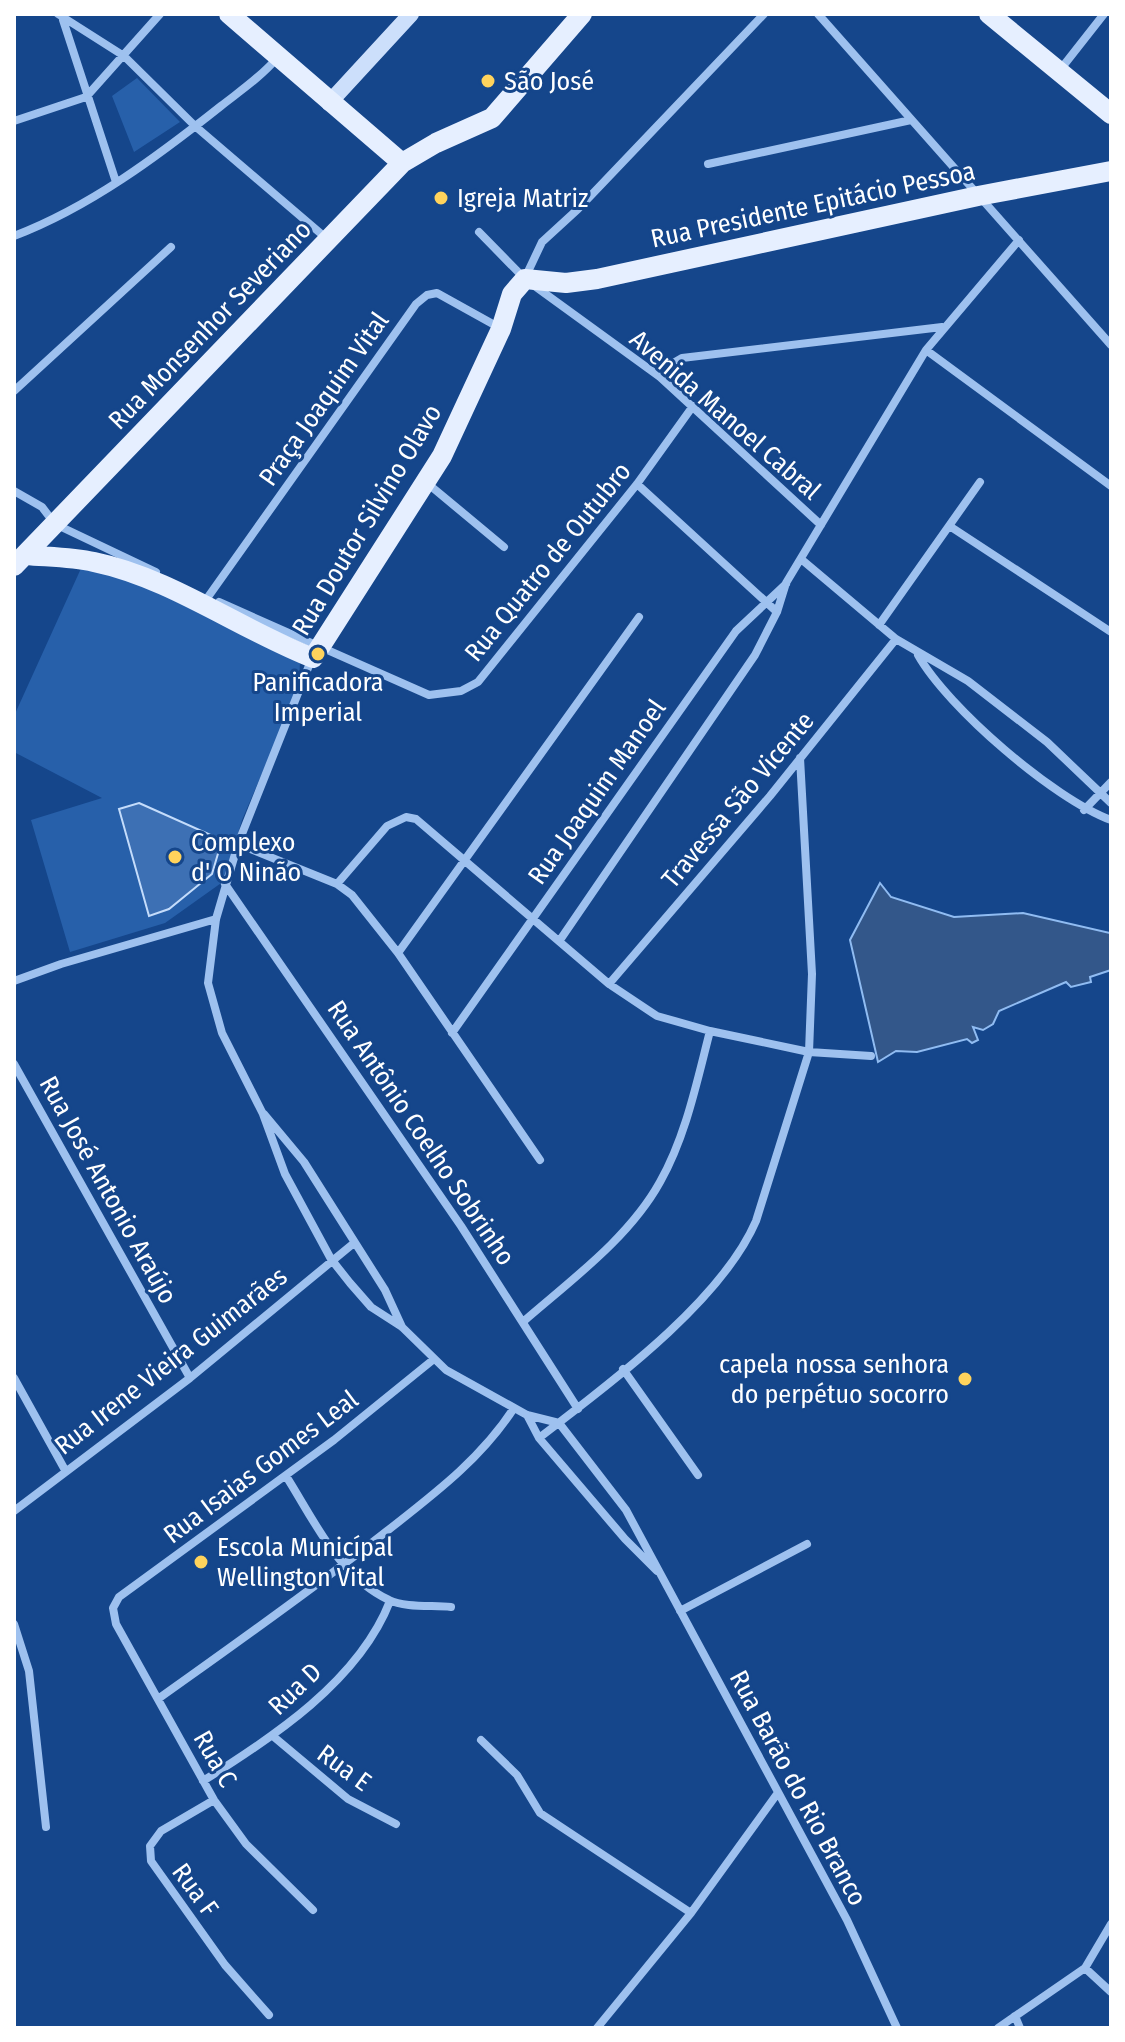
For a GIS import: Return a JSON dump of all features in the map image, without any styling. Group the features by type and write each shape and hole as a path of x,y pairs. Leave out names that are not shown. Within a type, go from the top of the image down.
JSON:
{"main road":[{"path":"229,14 402,163"},
{"name":"Rua Monsenhor Severiano","path":"20,557 402,163 436,143 492,118 582,14"},
{"path":"989,14 1111,114"},
{"name":"Rua Presidente Epitácio Pessoa","path":"525,279 566,283 597,279 978,196 1111,171"},
{"name":"Rua Doutor Silvino Olavo","path":"316,653 426,483 457,425 501,329 512,294 525,279"},
{"path":"20,557 93,562 176,592 316,653"}],"street":[{"path":"14,121 86,97 160,14"},
{"path":"329,103 411,14"},
{"path":"525,279 542,242 578,209 764,14"},
{"path":"818,14 1111,345"},
{"path":"1059,71 1104,14"},
{"path":"60,17 124,56 195,126 328,239"},
{"path":"60,17 116,182"},
{"path":"14,236 85,203 195,126 277,58"},
{"path":"708,164 911,120"},
{"name":"Avenida Manoel Cabral","path":"479,232 525,279 660,377 821,525"},
{"name":"Rua Joaquim Manoel","path":"452,1033 736,631 786,583 942,327 1019,240"},
{"path":"14,391 171,247"},
{"name":"Praça Joaquim Vital","path":"208,597 416,304 427,295 437,293 501,329"},
{"path":"660,377 670,365 682,358 942,327"},
{"path":"926,350 1111,486"},
{"name":"Rua Quatro de Outubro","path":"14,491 42,507 55,524 316,653 429,695 461,691 478,682 637,484 693,406"},
{"path":"879,625 980,482"},
{"path":"426,483 504,547"},
{"path":"637,484 777,612"},
{"path":"951,527 1111,632"},
{"path":"801,559 896,639 968,681 1104,792 1111,803"},
{"name":"Rua Joaquim Manoel","path":"560,940 755,655 777,612 786,583"},
{"path":"398,953 639,617"},
{"name":"Travessa São Vicente","path":"609,984 896,639"},
{"path":"316,653 238,844 225,884 216,919 208,983 213,1008 263,1114 285,1174 331,1259 371,1307 402,1327 457,1377 527,1415 559,1423"},
{"path":"918,654 944,694 1084,810 1111,820"},
{"path":"539,1438 578,1409 709,1292 746,1244 809,1052 812,974 800,758"},
{"path":"1084,810 1111,782"},
{"path":"337,884 387,826 406,817 416,819 534,916 609,984 657,1016 809,1052 871,1056"},
{"path":"238,844 337,884 368,913 540,1160"},
{"name":"Rua Antônio Coelho Sobrinho","path":"225,884 524,1321 578,1409"},
{"path":"14,981 61,964 216,919"},
{"path":"524,1321 594,1261 638,1215 660,1182 692,1100 710,1031"},
{"name":"Rua José Antonio Araújo","path":"14,1064 190,1378"},
{"path":"263,1114 295,1150 385,1290 402,1327"},
{"name":"Rua Irene Vieira Guimarães","path":"14,1511 190,1378 354,1243"},
{"name":"Rua Isaias Gomes Leal","path":"113,1608 119,1597 286,1476 434,1359"},
{"path":"623,1369 698,1475"},
{"path":"14,1378 65,1470"},
{"path":"158,1699 343,1566 483,1450 514,1408"},
{"name":"Rua Barão do Rio Branco","path":"527,1415 539,1438 625,1539 657,1571"},
{"name":"Rua Barão do Rio Branco","path":"559,1423 641,1531 657,1571 847,1920 893,2027"},
{"path":"286,1476 343,1566 390,1601 451,1607"},
{"path":"680,1611 807,1544"},
{"name":"Rua D","path":"203,1781 274,1737 377,1631 390,1601"},
{"name":"Rua C","path":"113,1608 116,1624 214,1800 246,1844 313,1910"},
{"path":"14,1624 29,1671 46,1827"},
{"name":"Rua E","path":"274,1737 348,1799 396,1824"},
{"path":"481,1740 517,1775 540,1813 691,1913"},
{"path":"597,2028 691,1913 777,1794"},
{"name":"Rua F","path":"214,1800 161,1831 150,1846 151,1861 225,1965 269,2015"},
{"path":"998,2028 1085,1968 1111,1924"},
{"path":"1085,1968 1111,1992"},
{"path":"1015,2016 1020,2028"}],"shaded area":[{"path":"137,78 180,122 134,152 112,96"},
{"path":"83,564 112,571 300,660 299,687 242,820 224,881 165,923 70,952 31,820 102,798 14,752 14,716"},
{"path":"880,883 891,897 954,917 1023,913 1110,933 1111,970 1090,977 1091,982 1071,987 1066,982 999,1011 993,1024 983,1030 973,1027 978,1040 972,1043 967,1039 917,1052 896,1051 878,1062 850,940"}],"building":[{"name":"Complexo d' O Ninão","path":"139,803 222,840 212,874 169,909 149,916 119,809"}],"place":[{"name":"São José","path":"488,81"},
{"name":"Igreja Matriz","path":"441,198"},
{"name":"Panificadora Imperial","path":"318,654"},
{"name":"Complexo d' O Ninão","path":"175,857"},
{"name":"capela nossa senhora do perpétuo socorro","path":"965,1379"},
{"name":"Escola Municípal Wellington Vital","path":"201,1562"}]}
